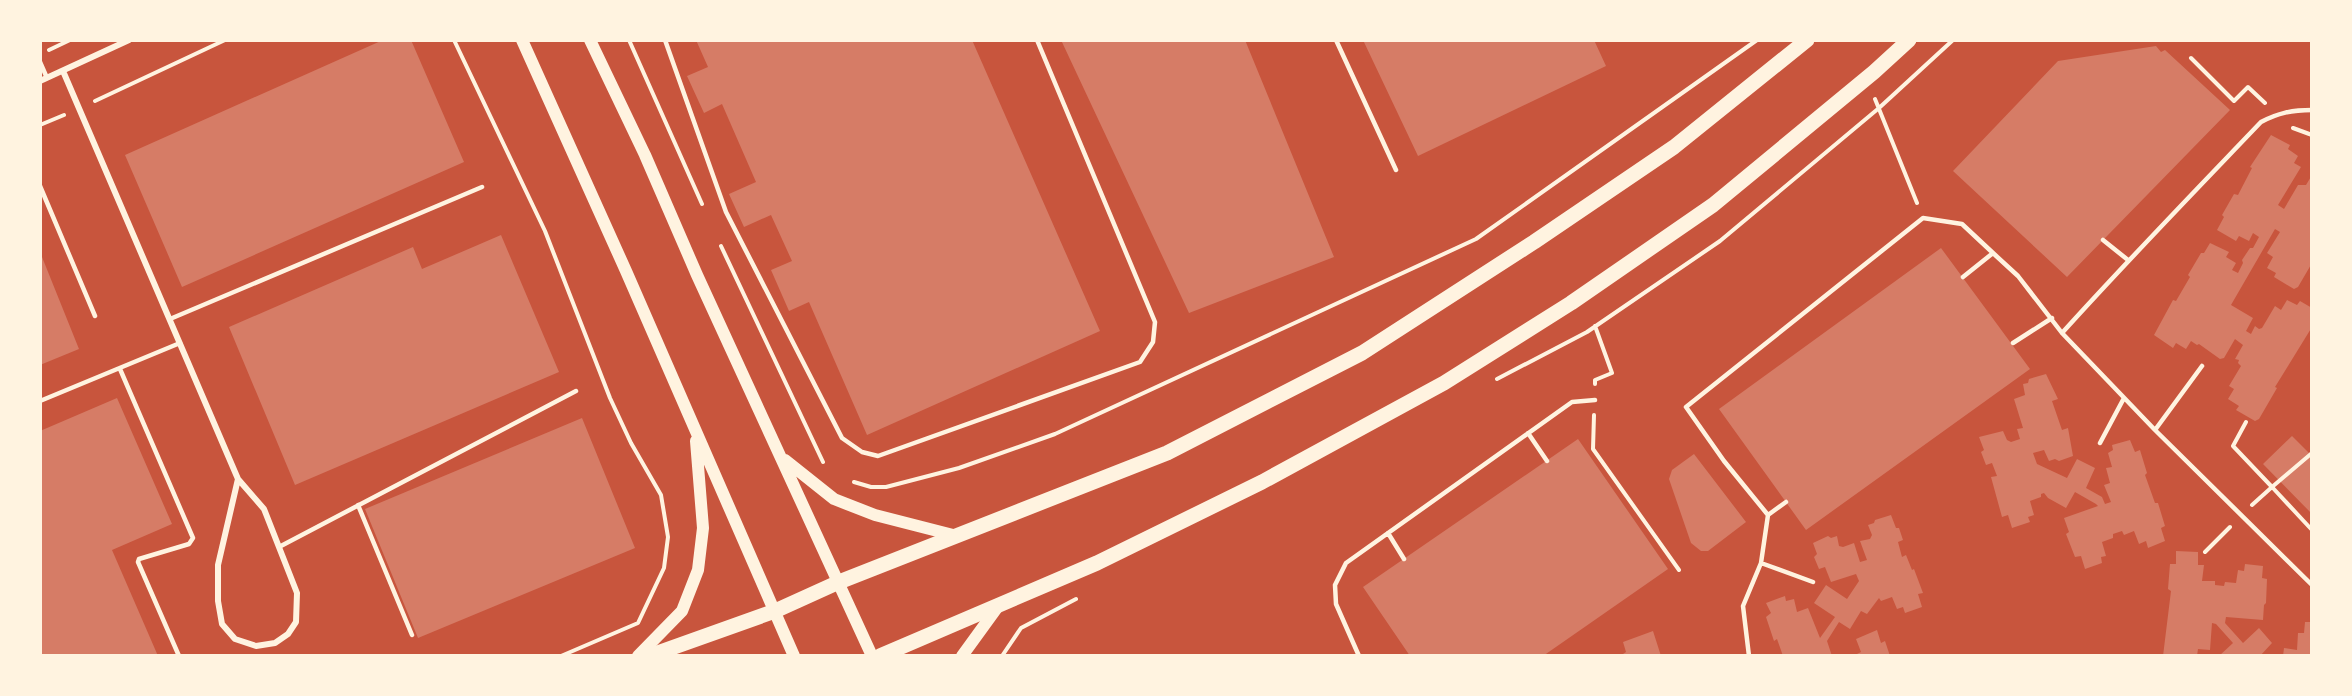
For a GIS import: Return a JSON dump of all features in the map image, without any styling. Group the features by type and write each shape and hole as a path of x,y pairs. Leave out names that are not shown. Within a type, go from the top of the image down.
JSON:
{"main road":[{"path":"522,40 794,656"},
{"path":"590,40 645,155 697,275 872,656"},
{"path":"649,656 775,611 839,582 1167,453 1362,353 1534,242 1674,147 1807,40"},
{"path":"880,656 1097,563 1252,487 1444,383 1571,303 1713,205 1867,78 1909,40"},
{"path":"638,656 682,611 698,570 704,528 696,432"},
{"path":"782,458 834,498 874,515 957,536"},
{"path":"962,656 999,605"}],"street":[{"path":"44,79 129,40"},
{"path":"63,71 238,479 264,509 297,592 296,622 288,634 275,643 256,646 235,639 222,624 218,601 218,565 238,479"}],"lane":[{"path":"665,40 726,212 842,438 862,452 878,456 1140,362 1153,342 1155,322 1037,40"},
{"path":"1335,40 1396,170"},
{"path":"40,62 44,79"},
{"path":"2062,333 2128,260 2261,122 2276,114 2295,110 2312,110"},
{"path":"40,186 95,316"},
{"path":"170,320 482,187"},
{"path":"1768,515 1724,461 1686,407 1923,218 1962,224 2018,276 2062,333 2155,430 2312,585"},
{"path":"2103,240 2128,260"},
{"path":"1963,277 1993,253"},
{"path":"2013,343 2052,318"},
{"path":"40,401 180,343"},
{"path":"2155,430 2202,366"},
{"path":"120,369 193,538 189,544 139,559 138,562 179,656"},
{"path":"279,547 576,391"},
{"path":"2100,443 2124,398"},
{"path":"1359,656 1336,604 1335,585 1346,563 1572,402 1595,400"},
{"path":"1528,433 1547,461"},
{"path":"1749,656 1743,606 1761,563 1768,515 1786,502"},
{"path":"358,506 412,635"},
{"path":"1388,533 1404,559"},
{"path":"1761,563 1813,582"}],"path":[{"path":"40,54 70,40"},
{"path":"40,125 225,40"},
{"path":"454,40 545,231 610,398 631,443 662,495 668,537 664,568 638,623 561,656"},
{"path":"1054,434 1476,239 1757,40"},
{"path":"2191,58 2234,101 2248,87 2295,130 2312,135"},
{"path":"1867,78 1923,218"},
{"path":"1595,326 1612,373 1595,380"},
{"path":"1595,400 1593,449 1679,570"},
{"path":"2246,422 2233,446 2272,487 2312,453"}],"building":[{"path":"383,40 411,40 464,162 182,287 125,155"},
{"path":"696,40 972,40 1100,331 867,435 809,302 789,311 771,270 792,261 771,215 744,227 729,194 756,182 722,104 704,113 687,76 708,67"},
{"path":"1061,40 1245,40 1334,257 1189,313"},
{"path":"1363,40 1594,40 1606,66 1418,156"},
{"path":"2156,46 2161,52 2165,50 2230,110 2067,277 1953,171 2058,61"},
{"path":"2271,135 2290,145 2288,149 2298,156 2294,163 2301,167 2278,205 2284,209 2298,185 2306,185 2312,175 2312,263 2298,287 2294,289 2274,277 2276,273 2267,268 2273,257 2267,253 2280,232 2275,229 2231,305 2253,318 2246,331 2251,334 2255,326 2262,328 2275,306 2281,310 2287,300 2297,305 2300,301 2312,308 2312,327 2275,387 2277,388 2259,419 2255,421 2236,410 2239,406 2228,399 2234,389 2229,386 2241,366 2238,363 2239,360 2235,359 2243,345 2235,339 2224,358 2220,359 2191,341 2186,349 2176,343 2173,348 2154,335 2173,300 2176,301 2190,277 2188,275 2201,253 2204,253 2210,243 2229,252 2226,257 2236,263 2232,270 2238,273 2243,263 2242,260 2250,248 2253,248 2259,237 2253,233 2249,241 2239,236 2236,241 2217,230 2224,217 2222,215 2234,194 2238,195 2252,168 2250,167"},
{"path":"501,235 559,372 295,485 229,327 413,247 422,269"},
{"path":"1941,248 2030,369 1806,530 1719,409"},
{"path":"40,252 79,349 40,365"},
{"path":"2046,374 2058,399 2052,401 2062,430 2068,428 2073,456 2059,461 2055,459 2049,461 2044,450 2033,453 2037,464 2067,478 2077,459 2095,468 2086,488 2102,497 2105,504 2111,502 2104,485 2110,483 2106,468 2112,467 2108,453 2113,450 2112,445 2130,440 2135,452 2140,450 2147,473 2145,475 2155,503 2158,503 2165,526 2161,528 2165,541 2148,548 2146,541 2139,544 2134,531 2124,535 2122,531 2113,534 2113,538 2102,542 2106,556 2101,557 2102,563 2085,569 2081,556 2075,557 2066,534 2069,532 2064,518 2098,506 2096,504 2075,492 2066,508 2048,498 2044,493 2041,497 2030,501 2034,515 2028,517 2030,522 2012,528 2008,515 2002,517 1991,477 1997,476 1992,463 1986,465 1979,437 2003,431 2007,440 2011,442 2020,439 2017,429 2023,428 2014,399 2025,395 2023,384 2028,383 2029,379"},
{"path":"117,398 172,524 112,550 158,656 40,656 40,431"},
{"path":"582,418 635,548 418,638 365,509"},
{"path":"2292,436 2312,456 2312,514 2263,464"},
{"path":"1578,439 1668,569 1543,656 1410,656 1363,587"},
{"path":"1694,454 1746,522 1708,551 1701,551 1691,543 1669,479 1672,470"},
{"path":"1891,515 1903,540 1898,542 1902,557 1906,555 1923,593 1918,594 1922,607 1905,613 1903,607 1897,609 1892,597 1881,601 1879,598 1867,614 1861,611 1850,629 1839,622 1827,641 1832,656 1783,656 1777,639 1774,641 1766,617 1771,613 1766,603 1785,596 1786,601 1794,599 1797,612 1808,608 1820,638 1835,617 1814,603 1826,585 1847,599 1859,581 1856,574 1831,582 1825,567 1819,569 1814,557 1817,554 1813,543 1828,536 1831,538 1837,536 1839,546 1854,543 1860,562 1867,560 1860,541 1870,539 1872,535 1868,525"},
{"path":"2176,551 2198,552 2198,565 2204,565 2202,581 2215,581 2215,585 2224,586 2225,582 2236,583 2238,570 2244,571 2245,564 2263,566 2262,578 2267,579 2263,620 2226,617 2225,623 2243,643 2259,628 2272,643 2260,656 2219,656 2233,643 2216,624 2212,623 2210,650 2198,649 2197,656 2163,656 2171,591 2168,589 2170,564 2176,564"},
{"path":"2305,622 2312,622 2312,656 2283,656 2284,648 2297,650 2298,633 2304,633"},
{"path":"1877,630 1881,643 1885,641 1890,656 1853,656 1861,652 1856,639"},
{"path":"1653,631 1661,656 1620,656 1626,652 1623,642"}]}
